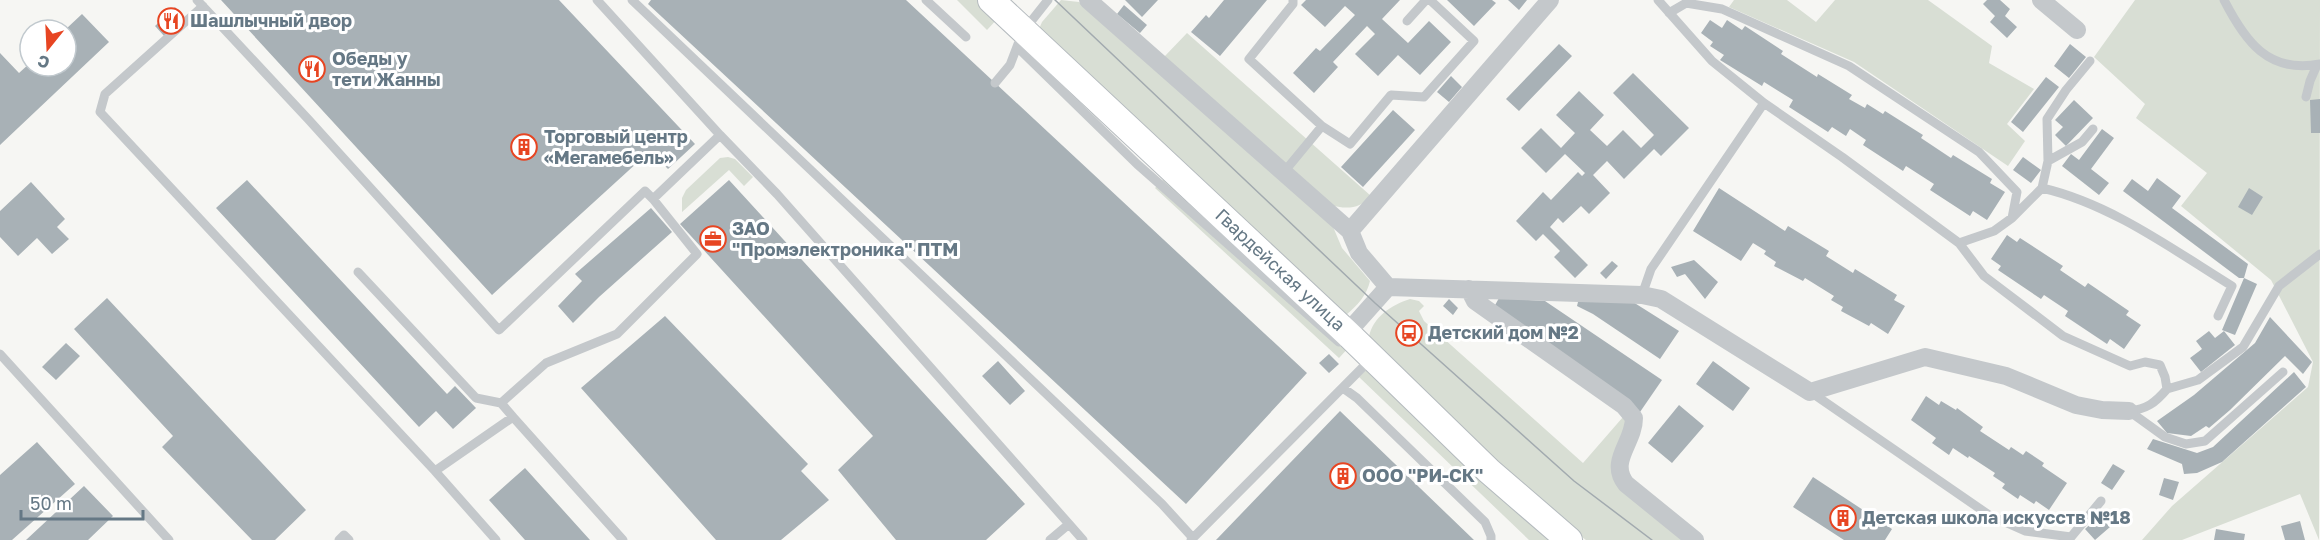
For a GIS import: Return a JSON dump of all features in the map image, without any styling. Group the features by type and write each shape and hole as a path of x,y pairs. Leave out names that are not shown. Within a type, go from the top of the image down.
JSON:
{"street":[{"name":"Гвардейская улица","path":"992,0 1020,39 1365,360 1569,540"},
{"path":"1088,0 1350,231 1359,253 1388,287 1642,295 1661,299 1810,392 1925,357 2006,376 2076,405 2102,410 2128,411"},
{"path":"2041,0 2077,30"},
{"path":"1350,231 1546,1"},
{"path":"1347,341 1388,287"},
{"path":"1469,289 1475,301 1624,406 1634,418 1634,426 1619,466 1619,475 1626,484 1695,540"}],"lane":[{"path":"597,0 777,194 1083,540"},
{"path":"633,0 1162,504 1192,539 1343,388 1365,360"},
{"path":"926,0 966,37"},
{"path":"995,83 1010,65 1020,39 1048,0"},
{"path":"1293,0 1293,4 1249,59 1322,126 1350,144 1391,95 1424,97 1474,41 1428,0 1407,21"},
{"path":"1658,0 1712,62 1764,103 1959,243 1984,276 2063,336 2130,366 2145,362 2160,364 2167,389"},
{"path":"2224,0 2252,46 2276,61 2301,66 2319,65"},
{"path":"496,540 435,471 99,112 105,94 200,3 499,330 645,190 698,254 617,334 546,363 501,403"},
{"path":"1669,13 1686,3 1722,9 1849,66 1979,152 2017,192 2012,218"},
{"path":"1959,243 1994,231 2012,218 2042,188 2048,161 2047,119 2066,90 2090,61"},
{"path":"2306,97 2310,81 2319,65"},
{"path":"1642,295 1651,269 1764,103"},
{"path":"1284,172 1322,126"},
{"path":"2048,161 2082,142 2093,129"},
{"path":"653,199 720,135"},
{"path":"2042,188 2064,193 2108,211 2232,285 2218,316"},
{"path":"2128,411 2142,410 2155,403 2167,389 2198,380 2243,347 2279,286 2320,254"},
{"path":"358,272 476,398 501,403 623,540"},
{"path":"0,354 169,540"},
{"path":"2128,411 2165,437 2186,444 2205,441 2283,372"},
{"path":"1343,388 1357,398 1485,522 1491,540"},
{"path":"1810,392 1989,515 2025,531 2054,537 2071,537 2101,501"},
{"path":"435,471 513,417"},
{"path":"1050,540 1069,524"},
{"path":"339,540 344,535 349,540"}],"shaded area":[{"path":"957,0 980,0 999,17 987,30"},
{"path":"1061,0 1079,2 1153,62 1331,222 1342,248 1370,281 1364,296 1350,312 1346,315 1039,29 1042,22"},
{"path":"1734,0 1787,0 1816,22 1835,0 1928,0 1992,46 1989,63 2034,89 2007,124 2025,141 2008,166 1854,62 1729,7"},
{"path":"2135,0 2320,0 2319,540 2300,494 2182,540 2142,540 2172,506 2308,387 2313,362 2271,280 2181,206 2207,173 2136,118 2145,104 2094,57"},
{"path":"1187,33 1371,196 1357,206 1329,205 1164,57"},
{"path":"720,158 735,159 753,177 744,186 729,170 682,212 682,198 686,190"},
{"path":"1167,176 1351,345 1339,358 1155,188"},
{"path":"1410,299 1419,301 1424,306 1419,311 1424,321 1583,463 1623,417 1629,426 1612,464 1687,540 1586,540 1484,455 1369,337 1374,323 1384,313"},
{"path":"1371,365 1554,540 1529,540 1359,377"}],"building":[{"name":"Торговый центр «Мегамебель»","path":"221,0 559,0 695,144 668,169 650,151 492,295"},
{"path":"651,0 906,0 1307,373 1186,504 648,4"},
{"path":"1125,0 1158,0 1142,17"},
{"path":"1224,0 1267,0 1220,56 1191,32 1206,15 1209,18"},
{"path":"1306,0 1400,0 1382,19 1408,43 1429,21 1451,42 1420,75 1398,55 1378,76 1355,54 1375,34 1367,26 1333,62 1338,67 1314,93 1293,73 1316,48 1320,51 1355,15 1345,6 1325,27 1301,5"},
{"path":"1447,0 1492,0 1496,3 1474,26"},
{"path":"1508,0 1527,0 1519,10"},
{"path":"1987,0 2000,0 2010,9 2005,16 2017,27 2007,38 1990,22 1995,16 1983,4"},
{"path":"1124,5 1147,25 1140,33 1117,14"},
{"path":"175,7 185,19 165,37 155,26"},
{"path":"82,14 109,42 78,71 78,18"},
{"path":"1710,20 1722,28 1727,20 1742,30 1745,26 1783,51 1781,54 1817,77 1818,74 1852,95 1849,99 1865,108 1867,104 1883,114 1885,111 1923,135 1921,138 1951,158 1953,155 1992,179 1990,183 2005,192 1987,220 1973,211 1970,216 1930,190 1934,184 1906,166 1903,171 1863,145 1866,140 1850,129 1846,136 1832,127 1828,132 1789,107 1793,100 1764,82 1762,86 1720,60 1724,55 1710,46 1713,42 1701,33"},
{"path":"1559,44 1572,56 1519,111 1506,99"},
{"path":"2070,44 2086,57 2069,78 2054,66"},
{"path":"0,53 18,72 18,78 71,78 0,145"},
{"path":"1633,73 1689,128 1661,156 1654,149 1624,179 1607,161 1593,175 1610,193 1589,214 1581,206 1563,223 1558,218 1550,227 1588,265 1575,278 1554,257 1560,251 1543,234 1536,241 1516,221 1543,192 1551,200 1578,172 1582,176 1585,173 1565,154 1546,173 1521,148 1541,128 1561,148 1575,133 1556,115 1579,91 1604,115 1590,130 1607,146 1623,130 1641,148 1654,135 1613,93"},
{"path":"1451,76 1462,87 1449,102 1437,92"},
{"path":"2046,77 2059,87 2023,132 2011,122"},
{"path":"2320,99 2320,133 2311,133 2310,100"},
{"path":"2074,100 2093,118 2066,146 2055,135 2063,127 2055,120"},
{"path":"1393,110 1415,130 1363,187 1341,167"},
{"path":"2102,129 2114,138 2091,169 2109,183 2099,195 2062,166 2071,154 2079,160"},
{"path":"2023,157 2041,170 2031,183 2013,170"},
{"path":"2157,178 2181,196 2172,208 2248,264 2244,278 2239,278 2123,191 2132,179 2148,191"},
{"path":"247,180 447,394 455,386 476,408 453,429 436,411 419,427 216,208"},
{"path":"729,180 1025,504 986,540 896,540 838,470 873,436 680,224"},
{"path":"31,182 65,219 57,227 69,239 52,254 37,238 18,256 0,237 0,211"},
{"path":"1719,188 1785,231 1788,226 1829,251 1826,256 1853,273 1855,269 1897,295 1894,300 1905,306 1888,334 1871,323 1869,326 1841,311 1843,307 1831,300 1834,296 1805,278 1803,281 1774,266 1776,262 1764,254 1766,251 1753,243 1741,261 1693,231"},
{"path":"2249,188 2263,197 2252,215 2238,207"},
{"path":"651,208 672,232 573,323 558,306 582,281 575,274"},
{"path":"2007,235 2017,242 2020,238 2063,266 2060,270 2085,287 2088,283 2129,311 2126,315 2141,325 2124,349 2110,339 2107,344 2065,316 2068,311 2044,295 2041,299 1998,270 2001,266 1991,259"},
{"path":"1694,260 1718,282 1705,299 1685,274 1677,277 1671,267"},
{"path":"1612,261 1618,266 1606,279 1600,273"},
{"path":"2244,278 2257,284 2235,335 2222,330"},
{"path":"107,298 306,510 275,540 252,540 162,447 173,436 74,329"},
{"path":"1499,298 1545,301 1662,380 1640,412 1494,307"},
{"path":"1449,299 1458,308 1453,315 1443,306"},
{"path":"1578,302 1633,302 1679,331 1660,359 1593,314 1577,306"},
{"path":"665,316 808,464 801,471 829,500 781,540 716,540 581,388"},
{"path":"2270,317 2312,362 2303,374 2285,356 2209,428 2206,426 2191,436 2167,433 2157,421 2194,395 2255,343"},
{"path":"2209,331 2215,338 2224,331 2235,345 2201,372 2190,358 2202,349 2196,341"},
{"path":"66,343 80,356 56,380 42,367"},
{"path":"1329,354 1339,364 1329,373 1319,363"},
{"path":"998,361 1025,391 1010,405 982,376"},
{"path":"1713,361 1750,388 1733,411 1696,384"},
{"path":"2294,372 2306,387 2222,462 2197,473 2184,474 2182,464 2147,449 2153,439 2197,453 2213,447"},
{"path":"1926,396 1939,405 1941,401 1956,410 1957,408 1983,427 1980,431 2009,450 2011,447 2023,455 2026,451 2044,463 2042,466 2067,483 2049,510 2036,501 2034,504 2020,495 2018,499 2002,488 2005,484 1993,476 1995,473 1969,456 1968,458 1953,448 1949,455 1932,443 1936,438 1911,420"},
{"path":"1679,405 1704,426 1672,463 1648,443"},
{"name":"ООО \"РИ-СК\"","path":"1340,411 1474,540 1216,540"},
{"path":"37,442 75,484 12,540 0,540 0,475"},
{"path":"2113,464 2125,471 2112,490 2101,483"},
{"path":"525,468 590,540 525,540 489,500"},
{"name":"Детская школа искусств №18","path":"1813,477 1892,529 1885,540 1844,540 1793,507"},
{"path":"2164,478 2179,482 2173,500 2159,495"},
{"path":"84,486 113,516 88,540 26,540"},
{"path":"2099,516 2110,527 2095,540 2085,529"},
{"path":"2300,521 2305,540 2285,540 2281,526"},
{"path":"2216,529 2245,534 2244,540 2214,540"}],"tram line":[{"path":"1055,0 1375,303 1574,481 1652,540"}],"place":[{"name":"Шашлычный двор","path":"171,21"},
{"name":"Обеды у тети Жанны","path":"312,69"},
{"name":"Торговый центр «Мегамебель»","path":"524,147"},
{"name":"ЗАО \"Промэлектроника\" ПТМ","path":"713,239"},
{"name":"Детский дом №2","path":"1409,333"},
{"name":"ООО \"РИ-СК\"","path":"1343,476"},
{"name":"Детская школа искусств №18","path":"1843,518"}]}
